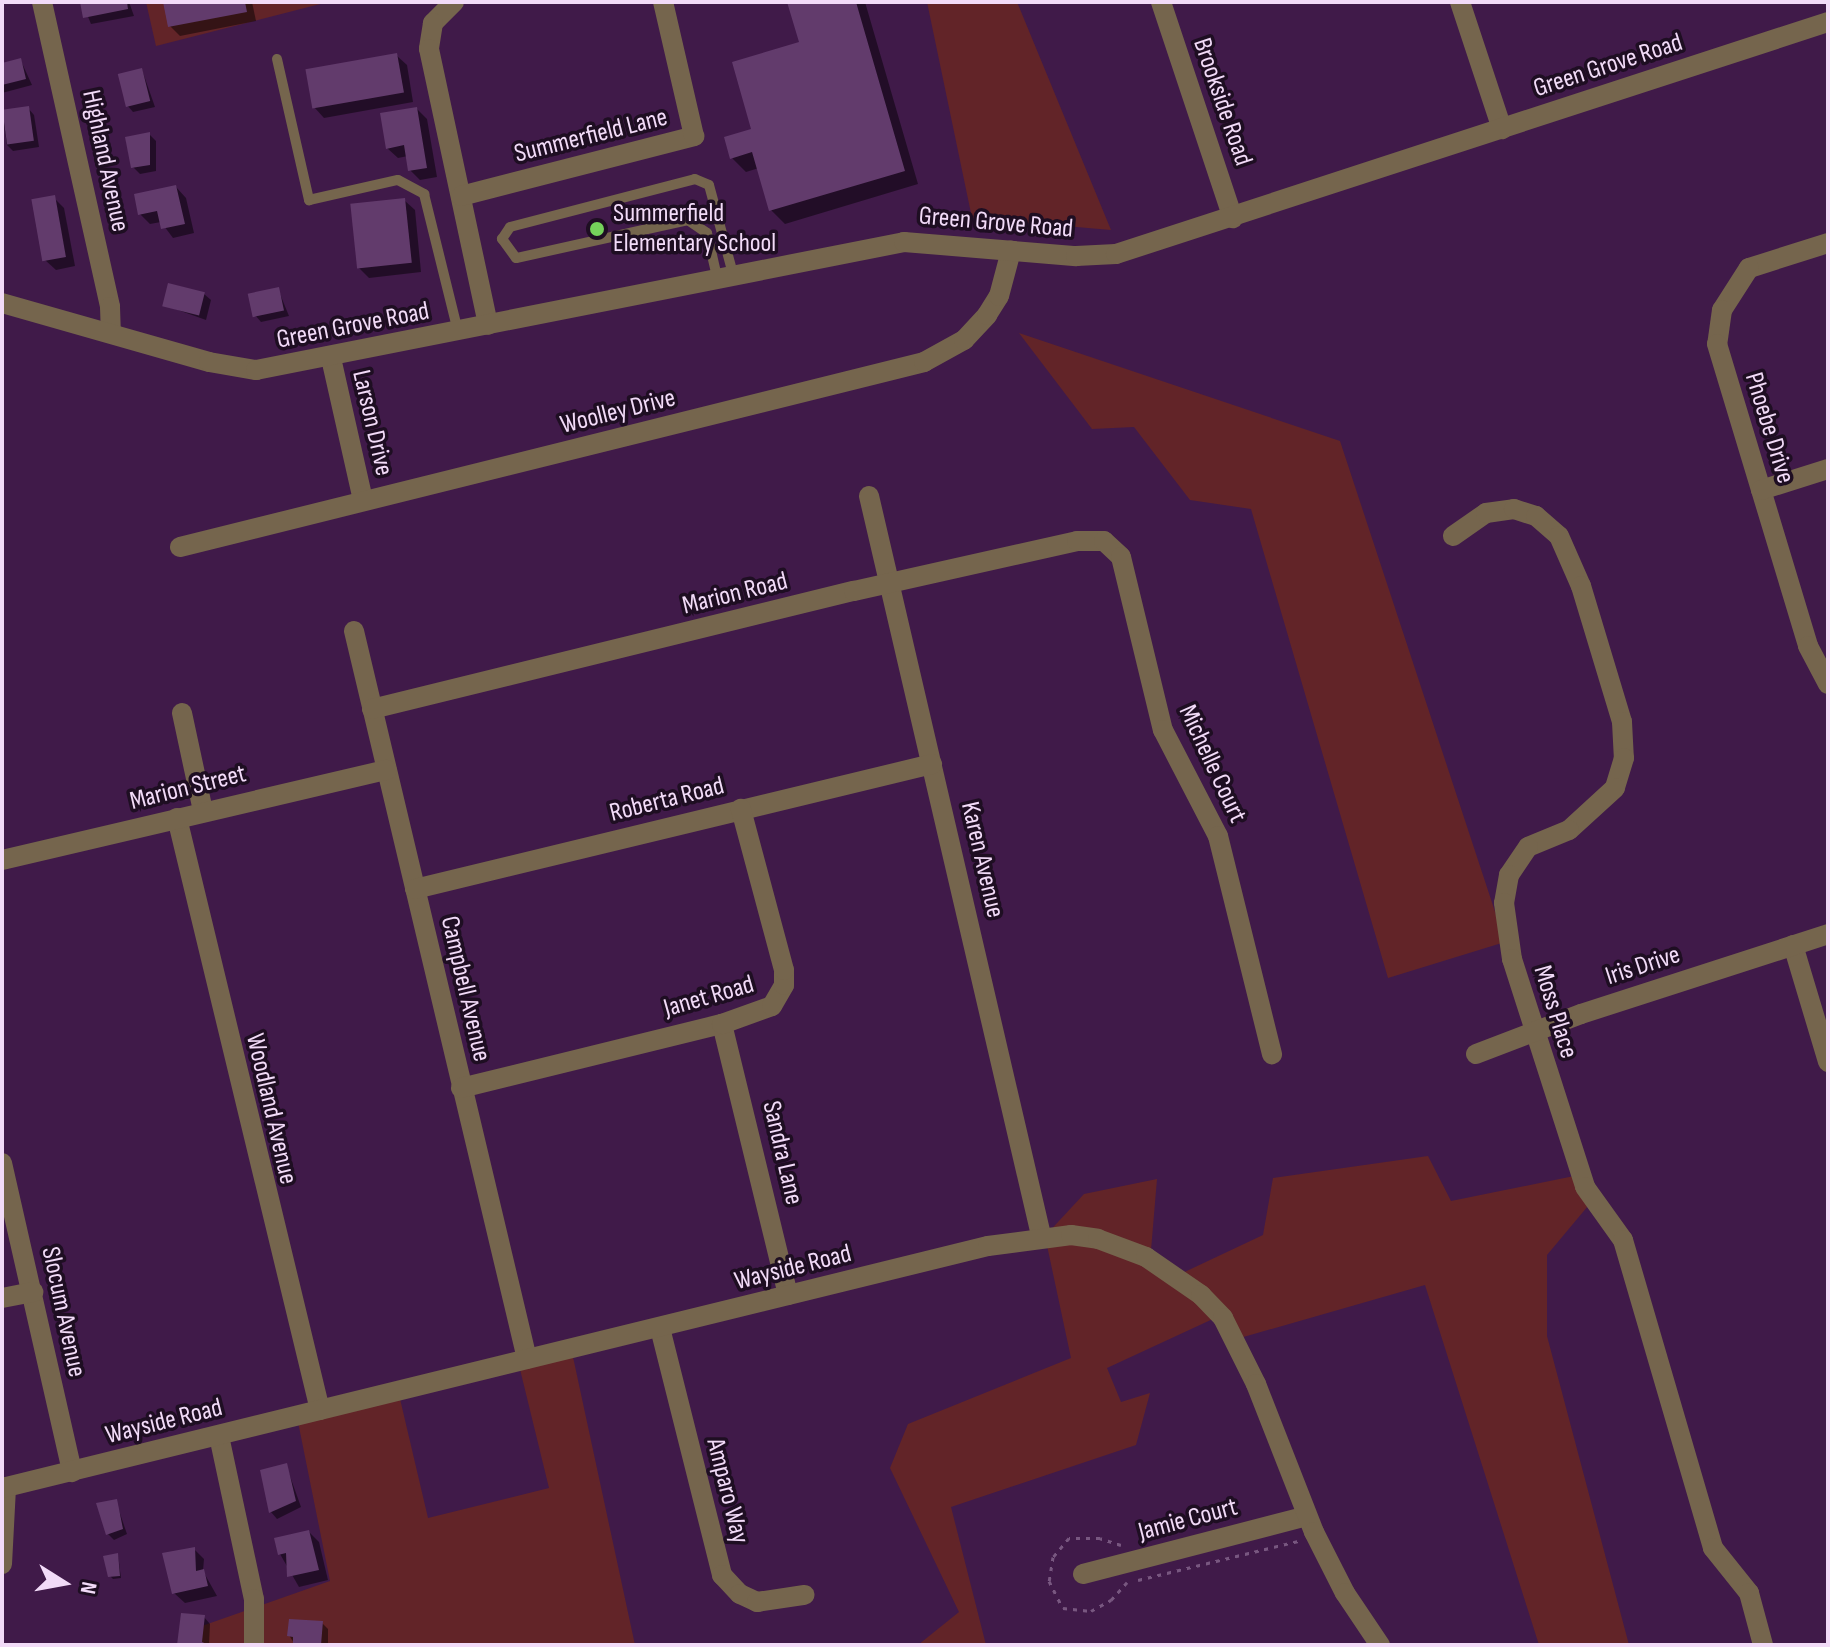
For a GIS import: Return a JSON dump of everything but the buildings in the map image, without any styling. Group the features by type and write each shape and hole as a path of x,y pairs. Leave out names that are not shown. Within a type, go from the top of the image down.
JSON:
{"street":[{"name":"Highland Avenue","path":"42,2 110,307 111,332"},
{"path":"454,2 433,23 429,49 488,325"},
{"name":"Summerfield Lane","path":"461,196 694,136 663,2"},
{"name":"Brookside Road","path":"1161,2 1233,218"},
{"path":"1460,2 1502,129"},
{"name":"Green Grove Road","path":"2,303 245,369 331,358 725,275 904,242 1011,251 1116,254 1828,22"},
{"name":"Phoebe Drive","path":"1828,243 1749,268 1730,294 1718,326 1717,344 1808,646 1828,684"},
{"name":"Woolley Drive","path":"180,547 924,362 964,340 987,315 999,296 1011,251"},
{"name":"Larson Drive","path":"331,358 363,500"},
{"path":"1761,490 1828,469"},
{"name":"Karen Avenue","path":"869,496 1041,1235"},
{"name":"Moss Place","path":"1453,536 1486,513 1514,509 1536,516 1559,536 1581,586 1622,722 1624,758 1615,788 1569,830 1528,847 1509,875 1504,903 1512,959 1585,1187 1623,1240 1713,1548 1749,1593 1763,1645"},
{"name":"Marion Road","path":"372,709 1077,541 1094,539 1111,545"},
{"name":"Michelle Court","path":"1111,545 1126,573 1163,730 1218,836 1272,1054"},
{"name":"Campbell Avenue","path":"354,631 527,1359"},
{"path":"182,713 203,811"},
{"name":"Roberta Road","path":"415,889 932,764"},
{"name":"Marion Street","path":"2,860 387,770"},
{"name":"Janet Road","path":"461,1088 762,1012 784,985 741,809"},
{"name":"Woodland Avenue","path":"177,818 320,1410"},
{"name":"Iris Drive","path":"1476,1054 1828,934"},
{"path":"1793,945 1828,1062"},
{"name":"Sandra Lane","path":"722,1024 788,1295"},
{"name":"Slocum Avenue","path":"2,1163 72,1472"},
{"name":"Wayside Road","path":"4,1488 1041,1235 1098,1239 1124,1247 1178,1277 1213,1306 1242,1350 1307,1516 1345,1593 1380,1645"},
{"path":"2,1298 33,1292"},
{"name":"Amparo Way","path":"660,1328 722,1575 740,1594 757,1602 804,1595"},
{"path":"219,1436 254,1599 254,1645"},
{"path":"2,1564 4,1488"},
{"name":"Jamie Court","path":"1083,1574 1307,1516"}],"lane":[{"path":"277,59 309,200 398,180 424,194 458,331"},
{"path":"695,179 709,185 725,275 707,233 688,220 516,258 502,239 510,227 695,179"}],"shaded area":[{"path":"146,2 328,2 156,46"},
{"path":"927,2 1017,2 1111,230 972,218"},
{"path":"1019,333 1340,441 1505,942 1388,978 1251,509 1190,500 1134,427 1092,429"},
{"path":"1428,1156 1451,1201 1579,1175 1593,1200 1547,1255 1547,1336 1629,1645 1539,1645 1425,1285 1233,1340 1215,1318 1107,1368 1121,1402 1150,1393 1136,1445 951,1507 986,1645 918,1645 959,1612 890,1468 908,1424 1071,1358 1045,1236 1084,1194 1157,1179 1150,1262 1174,1277 1263,1235 1273,1178"},
{"path":"570,1343 635,1645 196,1645 199,1627 330,1581 296,1412 397,1386 428,1518 549,1488 517,1357"}],"place":[{"name":"Summerfield Elementary School","path":"597,229"}]}
